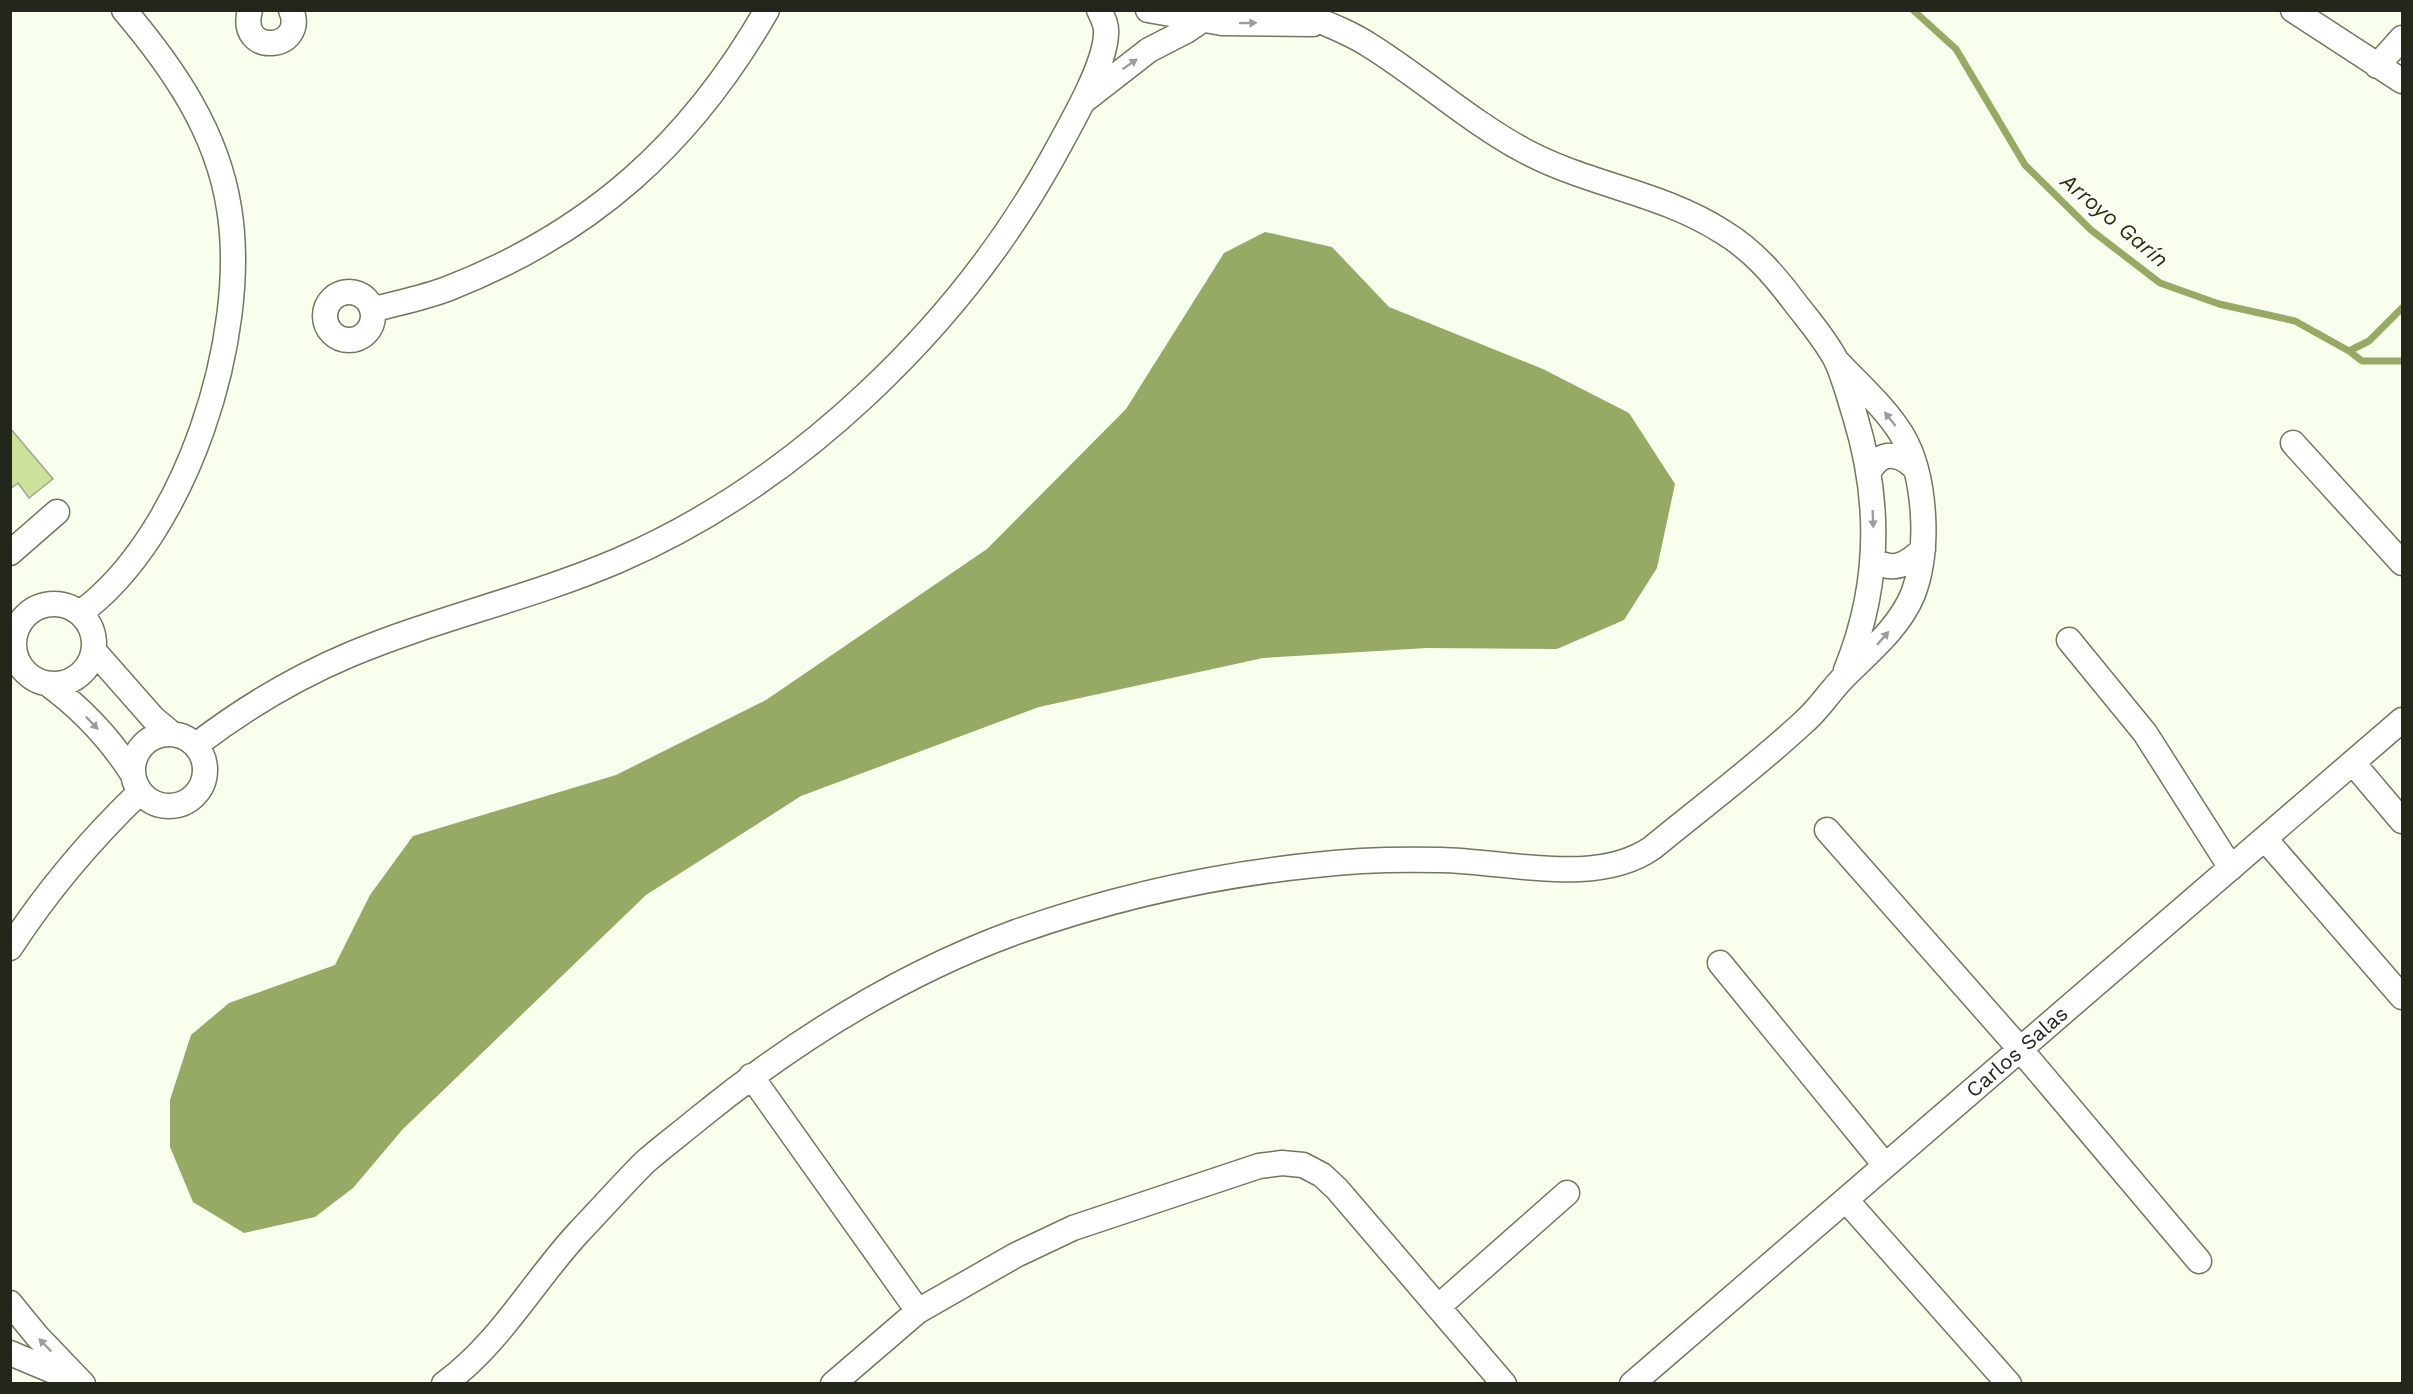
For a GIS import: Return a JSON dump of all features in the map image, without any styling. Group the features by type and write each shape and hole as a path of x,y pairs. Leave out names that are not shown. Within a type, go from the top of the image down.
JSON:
{"street":[{"path":"80,613 104,596 128,570 152,537 180,484 200,433 216,378 229,321 231,299 234,254 229,207 218,162 190,98 159,50 124,10"},
{"path":"250,10 248,25 250,32 262,42 269,44 284,40 289,35 293,28 294,12"},
{"path":"372,310 455,285 514,260 579,221 639,175 692,121 738,61 767,10"},
{"path":"196,745 220,727 307,674 350,654 617,560 676,530 791,458 858,404 936,324 994,252 1044,173 1084,100 1103,50 1107,33 1099,10"},
{"path":"1148,10 1332,26"},
{"path":"444,1383 459,1373 500,1332 577,1234 645,1162 751,1076 872,1000 1014,933 1145,894 1317,864 1440,860 1576,870 1600,869 1622,864 1652,848 1805,722 1842,679 1881,641 1912,596 1921,570 1922,506 1916,470 1903,436 1887,414 1836,360 1774,275 1725,233 1692,213 1659,199 1593,179 1528,153 1479,124 1374,48 1332,26 1293,10"},
{"path":"2293,10 2403,81"},
{"path":"1084,100 1109,78 1149,50 1208,15"},
{"path":"2377,66 2403,38"},
{"path":"1836,360 1859,430 1869,472 1874,560 1870,592 1859,638 1842,679"},
{"path":"2294,443 2403,563"},
{"path":"1869,472 1881,457 1891,455 1901,456 1916,470"},
{"path":"10,553 57,512"},
{"path":"1874,560 1882,565 1894,567 1912,559 1923,549"},
{"path":"48,684 73,680 90,663 94,651 94,636 89,623 69,606 57,604 32,610 17,630 16,670 48,684 68,698 116,748 136,782 159,805 182,804 192,798 204,778 202,755 196,745 180,735 171,733 153,718 94,651"},
{"path":"2069,640 2145,733 2231,868"},
{"name":"Carlos Salas","path":"1632,1383 2403,720"},
{"path":"10,948 48,893 109,821 136,782 134,760 147,740 171,733"},
{"path":"2353,762 2403,821"},
{"path":"1827,830 2020,1049 2199,1261"},
{"path":"2265,839 2403,997"},
{"path":"1720,963 1885,1166"},
{"path":"751,1076 918,1311"},
{"path":"833,1383 918,1311 1016,1255 1073,1228 1259,1166 1282,1163 1303,1165 1322,1175 1337,1189 1504,1383"},
{"path":"1438,1307 1567,1192"},
{"path":"1846,1200 2009,1383"},
{"path":"10,1303 36,1336 83,1383"},
{"path":"10,1353 83,1383"}],"shaded area":[{"path":"1265,232 1332,247 1389,307 1543,369 1629,413 1675,484 1657,568 1624,620 1557,649 1427,648 1263,658 1039,707 801,796 646,895 403,1129 353,1188 315,1217 244,1233 193,1202 170,1147 170,1100 191,1035 229,1003 335,965 370,895 413,836 616,775 766,700 987,549 1126,409 1224,253"}],"building":[{"path":"10,428 53,479 29,498 18,483 10,489"}],"waterway":[{"name":"Arroyo Garín","path":"1913,10 1956,49 2025,165 2091,230 2160,283 2219,304 2295,321 2349,351 2362,361 2402,361"},
{"path":"2349,351 2369,341 2402,308"}]}
